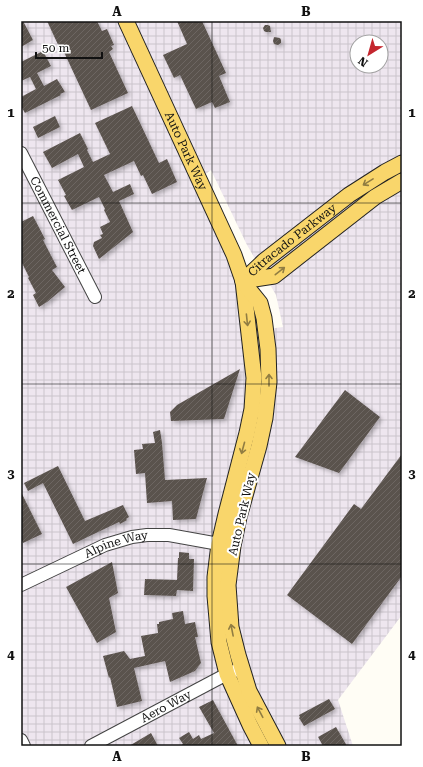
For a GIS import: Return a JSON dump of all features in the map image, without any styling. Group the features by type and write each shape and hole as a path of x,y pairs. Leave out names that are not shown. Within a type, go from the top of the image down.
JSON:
{"main road":[{"name":"Auto Park Way","path":"126,21 234,256 243,281 254,378 252,409 219,544 215,576 215,596 219,642 227,674 261,746"},
{"name":"Citracado Parkway","path":"243,281 264,262 349,195 402,163"},
{"name":"Citracado Parkway","path":"243,281 274,276 375,197 402,181"},
{"name":"Auto Park Way","path":"243,281 260,303 264,318 268,349 269,382 265,418 259,446 232,546 228,585 231,627 242,668 252,695 278,746"}],"street":[{"name":"Commercial Street","path":"21,153 95,297"},
{"name":"Alpine Way","path":"21,585 105,545 132,537 169,535 219,544"},
{"name":"Aero Way","path":"92,746 227,674 242,668"},
{"path":"21,740 24,746"}],"shaded area":[{"path":"21,21 402,21 402,615 338,700 353,746 21,746","holes":["211,170 247,245 276,295 283,327 261,330 252,299 199,179"]}],"building":[{"path":"21,21 23,21 33,40 21,47"},
{"path":"47,21 97,21 102,31 107,29 114,45 111,46 113,49 109,52 128,93 91,110 63,50 61,51"},
{"path":"177,21 202,21 226,73 219,76 230,102 215,108 212,102 196,109 180,75 174,78 163,55 187,44"},
{"path":"265,25 270,26 271,32 264,31 263,28"},
{"path":"274,37 280,38 281,43 278,45 274,44"},
{"path":"43,51 51,66 37,73 44,86 57,79 65,92 25,113 21,106 21,97 36,89 30,77 21,81 21,62"},
{"path":"132,106 159,163 167,159 177,182 152,194 134,161 104,175 113,192 130,184 134,194 119,201 133,232 99,259 93,246 94,242 102,238 100,235 103,234 100,227 110,222 99,197 72,210 64,196 66,195 58,180 84,167 78,154 52,168 43,152 80,133 93,162 110,154 95,123"},
{"path":"55,116 60,127 38,138 33,127"},
{"path":"33,216 57,267 52,270 65,287 39,307 33,295 36,293 21,261 21,222"},
{"path":"240,369 224,419 171,421 170,412 177,405"},
{"path":"345,390 380,417 339,473 295,457"},
{"path":"160,430 165,480 207,478 196,519 173,520 172,501 147,503 145,473 136,474 134,450 143,449 142,444 155,443 153,432"},
{"path":"402,454 402,576 352,644 287,595 354,504 361,509"},
{"path":"58,466 85,521 123,505 129,517 126,519 127,520 120,524 119,522 73,544 43,483 28,491 24,483"},
{"path":"21,492 42,534 23,543 21,538"},
{"path":"179,552 189,553 189,559 194,559 193,591 177,590 176,596 144,595 145,579 177,580"},
{"path":"112,562 118,593 109,598 116,632 97,643 66,587"},
{"path":"183,611 185,624 195,622 198,637 195,637 201,663 195,671 170,682 165,661 134,668 142,701 117,707 103,656 124,651 130,659 145,656 141,636 158,633 157,624 159,624 159,622 173,619 172,613"},
{"path":"329,699 335,709 304,726 299,718 299,715"},
{"path":"213,700 238,746 180,746 183,744 179,738 189,732 193,739 199,735 201,739 214,733 199,707"},
{"path":"336,727 347,746 323,746 318,737"},
{"path":"151,733 158,746 129,746"}]}
